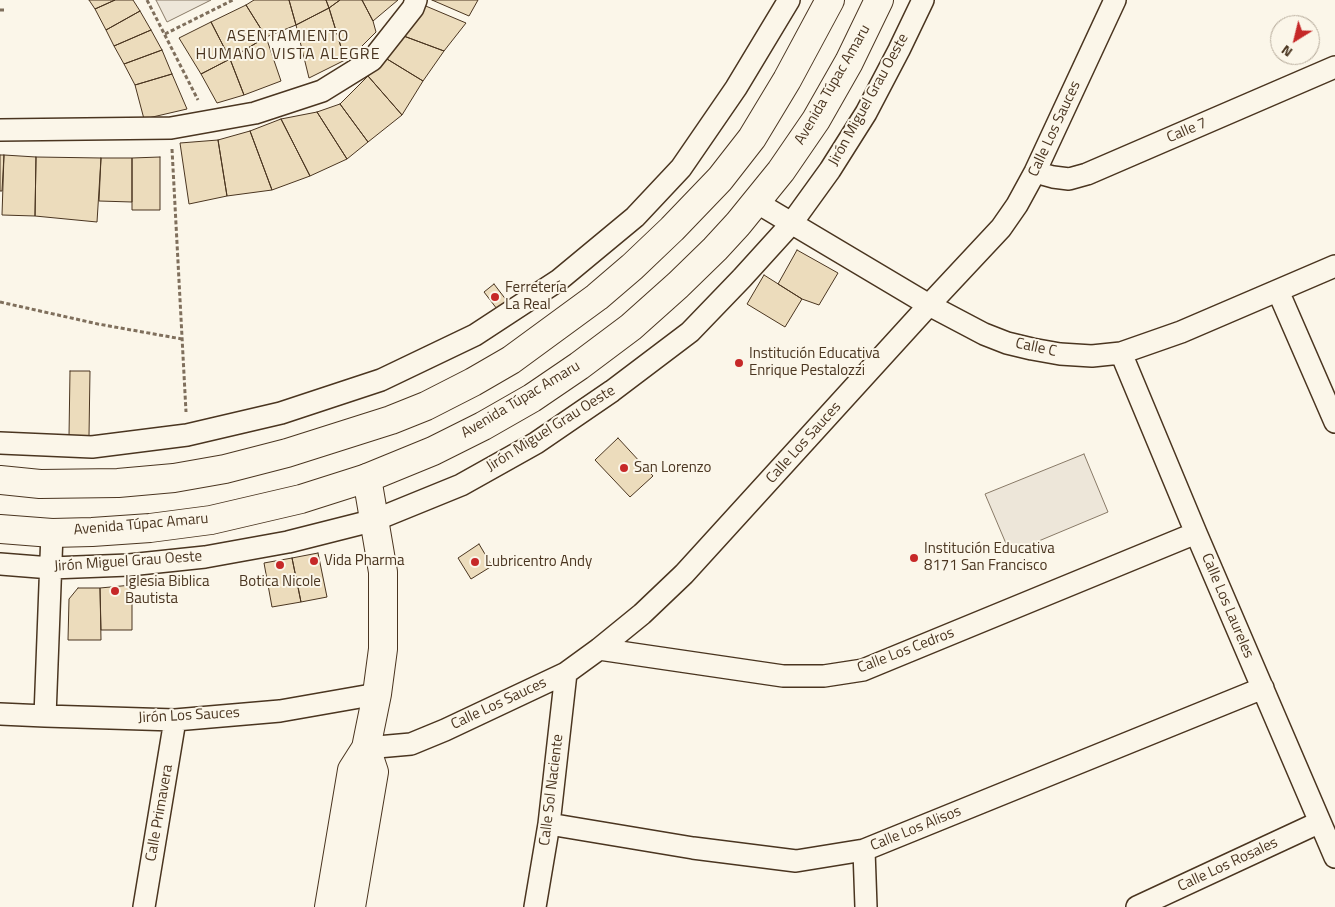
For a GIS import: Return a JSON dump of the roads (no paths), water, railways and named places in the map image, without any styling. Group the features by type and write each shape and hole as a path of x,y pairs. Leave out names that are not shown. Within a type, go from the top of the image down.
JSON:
{"main road":[{"path":"0,480 40,484 118,483 225,469 391,420 426,406 473,382 510,360 597,297 672,229 720,179 752,138 806,47 830,0"},
{"name":"Avenida Túpac Amaru","path":"0,529 92,532 150,528 211,520 309,497 367,478 433,451 483,426 532,398 631,328 715,249 756,202 781,171 816,120 849,62 879,0"},
{"path":"0,466 40,484"},
{"path":"329,907 352,770 366,748 377,694 382,649 383,572 367,478"},
{"path":"351,907 374,772 366,748"}],"street":[{"path":"0,130 171,128 255,113 322,91 372,60 414,8 416,0"},
{"path":"0,443 92,447 187,435 281,413 381,380 475,335 559,280 635,217 681,168 736,88 789,0"},
{"name":"Jirón Miguel Grau Oeste","path":"0,564 51,568 129,566 205,557 288,542 375,520 461,484 536,443 612,392 690,332 791,224 830,170 866,113 923,0"},
{"name":"Calle Los Sauces","path":"366,748 411,744 566,673 642,614 684,574 929,305 1002,228 1035,172 1115,0"},
{"name":"Calle 7","path":"1035,172 1069,179 1087,174 1335,67"},
{"name":"Calle C","path":"756,202 929,305 984,334 1032,350 1060,354 1092,356 1122,353 1181,332 1335,266"},
{"path":"1278,291 1335,422"},
{"name":"Calle Los Laureles","path":"1122,353 1196,533 1335,857"},
{"path":"45,716 52,532"},
{"name":"Calle Los Cedros","path":"599,649 784,676 824,676 863,670 1196,533"},
{"name":"Calle Sol Naciente","path":"535,907 549,824 566,673"},
{"name":"Calle Los Alisos","path":"549,824 693,848 796,861 864,850 1263,688"},
{"name":"Jirón Los Sauces","path":"0,714 176,720 280,711 377,694"},
{"name":"Calle Primavera","path":"144,907 176,720"},
{"name":"Calle Los Rosales","path":"1137,907 1320,822"},
{"path":"864,850 866,907"}],"place":[{"name":"Ferretería La Real","path":"495,297"},
{"name":"Institución Educativa Enrique Pestalozzi","path":"739,363"},
{"name":"San Lorenzo","path":"624,468"},
{"name":"Institución Educativa 8171 San Francisco","path":"914,558"},
{"name":"Vida Pharma","path":"314,561"},
{"name":"Lubricentro Andy","path":"475,562"},
{"name":"Botica Nicole","path":"280,565"},
{"name":"Iglesia Biblica Bautista","path":"115,591"}],"district":[{"name":"ASENTAMIENTO HUMANO VISTA ALEGRE","path":"288,46"}]}
